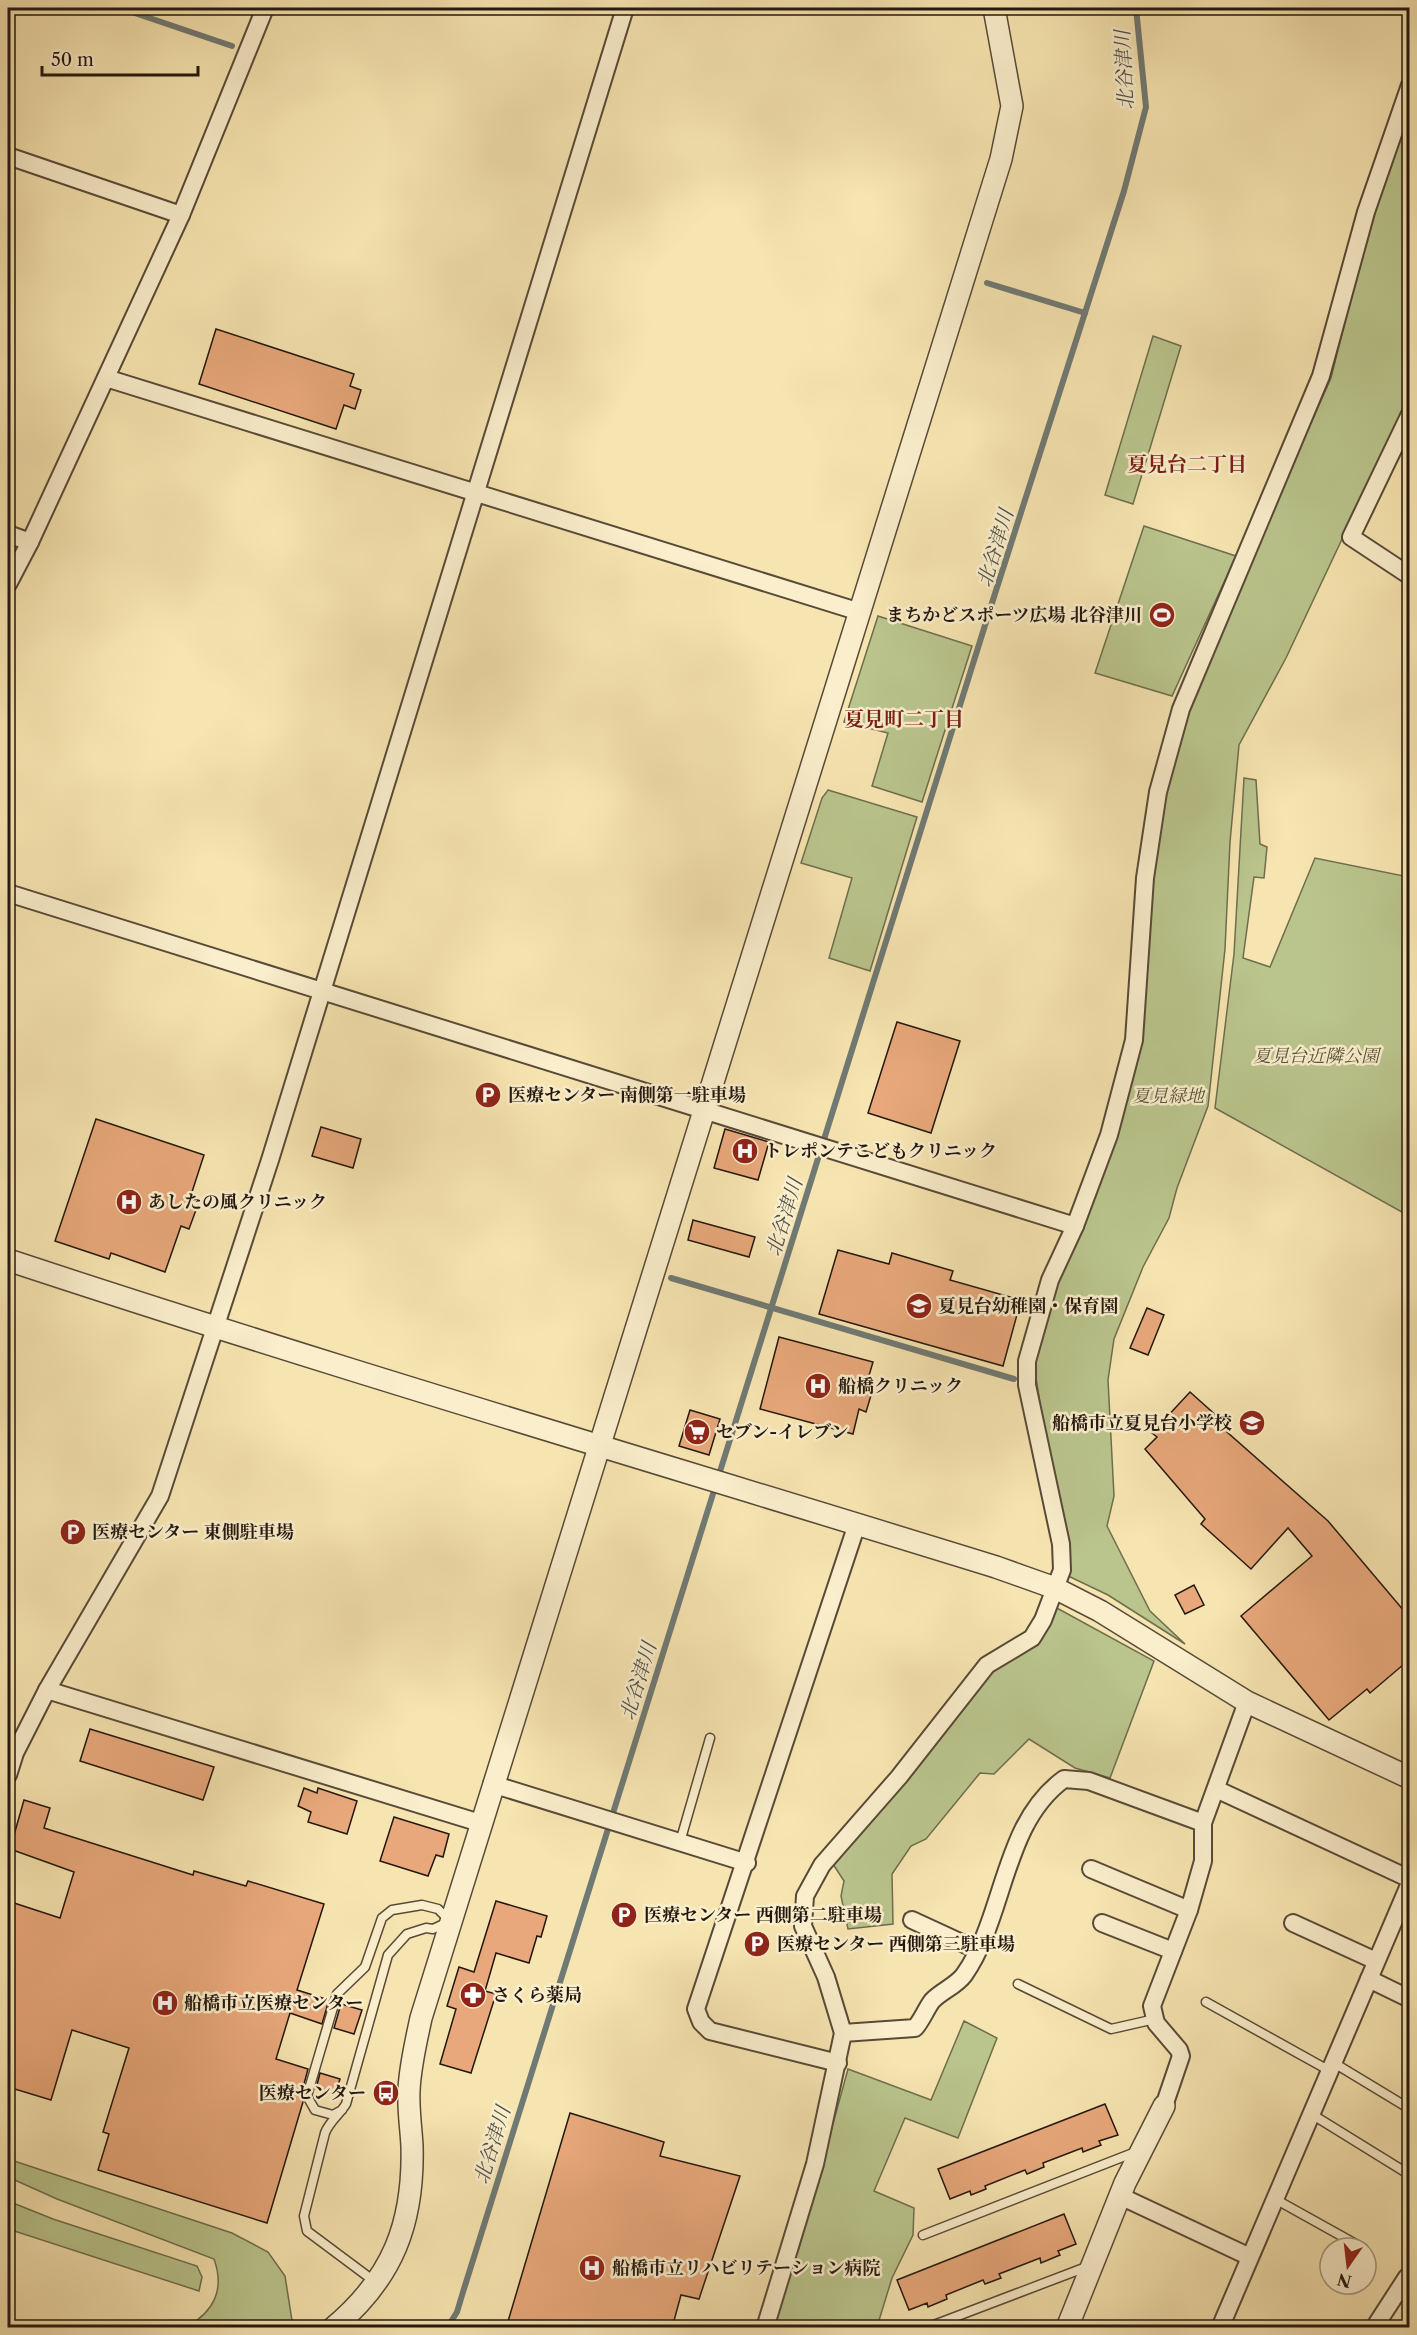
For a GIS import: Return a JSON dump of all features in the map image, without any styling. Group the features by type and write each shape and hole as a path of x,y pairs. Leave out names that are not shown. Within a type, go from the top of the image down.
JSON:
{"street":[{"path":"8,584 30,542 181,215 265,8"},
{"path":"8,1775 15,1753 47,1690 160,1496 322,992 625,8"},
{"path":"333,2328 361,2302 377,2283 398,2243 409,2204 412,2143 409,2088 421,2018 703,1110 758,944 1003,148 1012,100 994,8"},
{"path":"765,2328 815,2164 843,2033 826,1977 803,1926 805,1896 822,1865 899,1777 987,1665 1032,1638 1043,1620 1062,1570 1061,1544 1027,1385 1027,1361 1050,1280 1075,1226 1108,1135 1134,1040 1145,878 1158,792 1181,709 1321,376 1366,212 1410,85"},
{"path":"8,156 181,215"},
{"path":"106,378 860,612"},
{"path":"1409,418 1352,537 1410,576"},
{"path":"8,534 30,542"},
{"path":"8,893 1075,1226"},
{"path":"8,1260 215,1328 716,1480 1055,1588 1145,1637 1247,1702 1410,1778"},
{"path":"838,2063 710,2031 701,2022 696,2009 747,1863 857,1524"},
{"path":"47,1690 480,1823"},
{"path":"1067,2328 1120,2196 1164,2106 1181,2056 1155,2019 1152,2006 1189,1910 1203,1861 1203,1822 1247,1702"},
{"path":"843,2033 915,2028 933,2001 963,1976 977,1950 1003,1879 1037,1804 1064,1779 1089,1781 1203,1822"},
{"path":"492,1784 747,1863"},
{"path":"1216,1789 1410,1881 1313,2115 1250,2257 1225,2326"},
{"path":"1091,1869 1189,1910"},
{"path":"912,1920 977,1950"},
{"path":"1102,1923 1173,1951"},
{"path":"1293,1923 1376,1961"},
{"path":"1369,1980 1410,1999"},
{"path":"1120,2196 1250,2257"},
{"path":"1374,2328 1407,2277 1410,2279"}],"lane":[{"path":"680,1842 710,1738"},
{"path":"342,2110 333,2115 315,2110 307,2096 336,1994 365,1967 376,1926 381,1918 392,1910 422,1905 438,1909 450,1921 433,1929 426,1928 407,1934 388,1955 342,2110 325,2133 303,2224 312,2236 377,2283"},
{"path":"1018,1984 1112,2029 1155,2019"},
{"path":"1206,2002 1410,2109"},
{"path":"1313,2115 1410,2175"},
{"path":"923,2235 1141,2150"},
{"path":"1275,2199 1342,2236"},
{"path":"926,2328 1092,2264"}],"green space":[{"name":"夏見緑地","path":"1409,103 1410,320 1404,340 1409,342 1409,397 1286,658 1239,745 1230,842 1225,949 1208,1106 1177,1188 1169,1218 1143,1267 1114,1339 1108,1380 1114,1496 1107,1526 1150,1611 1185,1644 1108,1595 1066,1575 1034,1364 1057,1285 1082,1231 1116,1136 1163,793 1185,712 1252,554 1331,378 1372,213"},
{"path":"1153,336 1181,346 1133,504 1105,495"},
{"name":"まちかどスポーツ広場 北谷津川","path":"1144,526 1236,556 1172,696 1095,673"},
{"path":"878,616 972,646 922,802 872,786 888,733 844,722"},
{"name":"夏見台近隣公園","path":"1244,778 1256,780 1260,844 1267,847 1264,878 1254,877 1243,958 1270,967 1315,858 1409,877 1409,1216 1215,1108 1234,954"},
{"path":"828,790 917,817 870,971 829,958 852,878 801,863 822,798"},
{"path":"1055,1607 1154,1661 1110,1778 1075,1768 1029,1739 994,1774 980,1773 926,1839 911,1846 892,1874 893,1924 848,1929 841,1896 844,1881 833,1864 990,1672"},
{"path":"964,2021 997,2038 958,2138 905,2118 874,2191 914,2208 913,2235 892,2278 877,2327 771,2328 799,2248 848,2069 931,2100"},
{"path":"8,2159 232,2233 268,2252 285,2276 293,2327 187,2327 204,2314 215,2299 218,2280 214,2259 57,2199 8,2177"},
{"path":"8,2201 53,2219 197,2266 202,2277 199,2291 8,2229"}],"building":[{"path":"216,329 354,374 350,386 361,390 355,409 344,405 336,429 199,384"},
{"path":"897,1022 960,1041 931,1133 868,1113"},
{"path":"96,1119 204,1155 191,1195 200,1199 189,1229 181,1226 165,1272 111,1253 109,1259 55,1241"},
{"path":"321,1127 361,1139 353,1168 312,1156"},
{"path":"725,1129 769,1142 758,1180 714,1168"},
{"path":"693,1220 755,1237 749,1257 688,1240"},
{"path":"838,1250 889,1264 892,1253 953,1271 950,1280 1021,1300 1003,1366 819,1314"},
{"path":"1147,1308 1164,1315 1148,1355 1130,1348"},
{"path":"779,1337 873,1362 865,1389 872,1392 866,1412 859,1409 853,1434 760,1409"},
{"path":"1190,1392 1229,1427 1227,1432 1328,1521 1410,1618 1410,1659 1370,1693 1367,1689 1329,1720 1241,1616 1312,1556 1288,1528 1251,1569 1201,1524 1205,1519 1145,1449 1157,1437 1152,1433"},
{"path":"690,1410 720,1419 709,1455 679,1446"},
{"path":"1194,1585 1204,1605 1185,1614 1175,1595"},
{"path":"90,1729 214,1767 203,1800 80,1761"},
{"path":"304,1788 317,1793 318,1788 357,1801 347,1834 308,1822 311,1812 298,1806"},
{"path":"24,1800 50,1808 44,1828 193,1875 194,1871 246,1886 248,1881 324,1904 297,1990 329,2000 322,2024 290,2013 276,2059 308,2069 301,2095 303,2102 267,2223 98,2170 109,2134 103,2132 129,2048 72,2030 51,2100 8,2087 8,1913 11,1902 60,1918 74,1872 10,1849"},
{"path":"394,1817 449,1834 443,1857 436,1855 428,1876 380,1861"},
{"path":"496,1901 547,1916 541,1937 537,1936 529,1963 496,1953 485,1991 496,1994 471,2073 440,2064 456,2009 447,2006 459,1967 474,1972"},
{"path":"341,2004 362,2010 354,2034 334,2028"},
{"path":"320,2073 340,2079 335,2095 316,2089"},
{"path":"1105,2104 1118,2135 1099,2141 1101,2145 1083,2152 1082,2148 1043,2163 1044,2167 1027,2174 1025,2170 985,2186 986,2189 971,2195 970,2191 950,2199 938,2169"},
{"path":"570,2113 664,2142 660,2156 740,2176 699,2299 681,2295 672,2328 506,2328"},
{"path":"1064,2214 1076,2244 1058,2251 1060,2255 1041,2263 1040,2258 999,2274 1001,2278 985,2284 983,2280 946,2295 947,2299 928,2307 927,2303 909,2310 897,2280"}],"waterway":[{"path":"120,8 232,46"},
{"name":"北谷津川","path":"447,2328 457,2312 992,603 1124,191 1146,107 1136,8"},
{"path":"987,283 1085,313"},
{"path":"671,1278 1014,1379"}],"place":[{"name":"まちかどスポーツ広場 北谷津川","path":"1162,615"},
{"name":"医療センター 南側第一駐車場","path":"488,1095"},
{"name":"トレポンテこどもクリニック","path":"745,1151"},
{"name":"あしたの風クリニック","path":"129,1202"},
{"name":"夏見台幼稚園・保育園","path":"919,1306"},
{"name":"船橋クリニック","path":"818,1386"},
{"name":"船橋市立夏見台小学校","path":"1252,1423"},
{"name":"セブン-イレブン","path":"697,1432"},
{"name":"医療センター 東側駐車場","path":"73,1532"},
{"name":"医療センター 西側第二駐車場","path":"624,1915"},
{"name":"医療センター 西側第三駐車場","path":"757,1944"},
{"name":"さくら薬局","path":"473,1995"},
{"name":"船橋市立医療センター","path":"165,2003"},
{"name":"医療センター","path":"386,2093"},
{"name":"船橋市立リハビリテーション病院","path":"592,2268"}],"district":[{"name":"夏見台二丁目","path":"1187,464"},
{"name":"夏見町二丁目","path":"904,719"}]}
